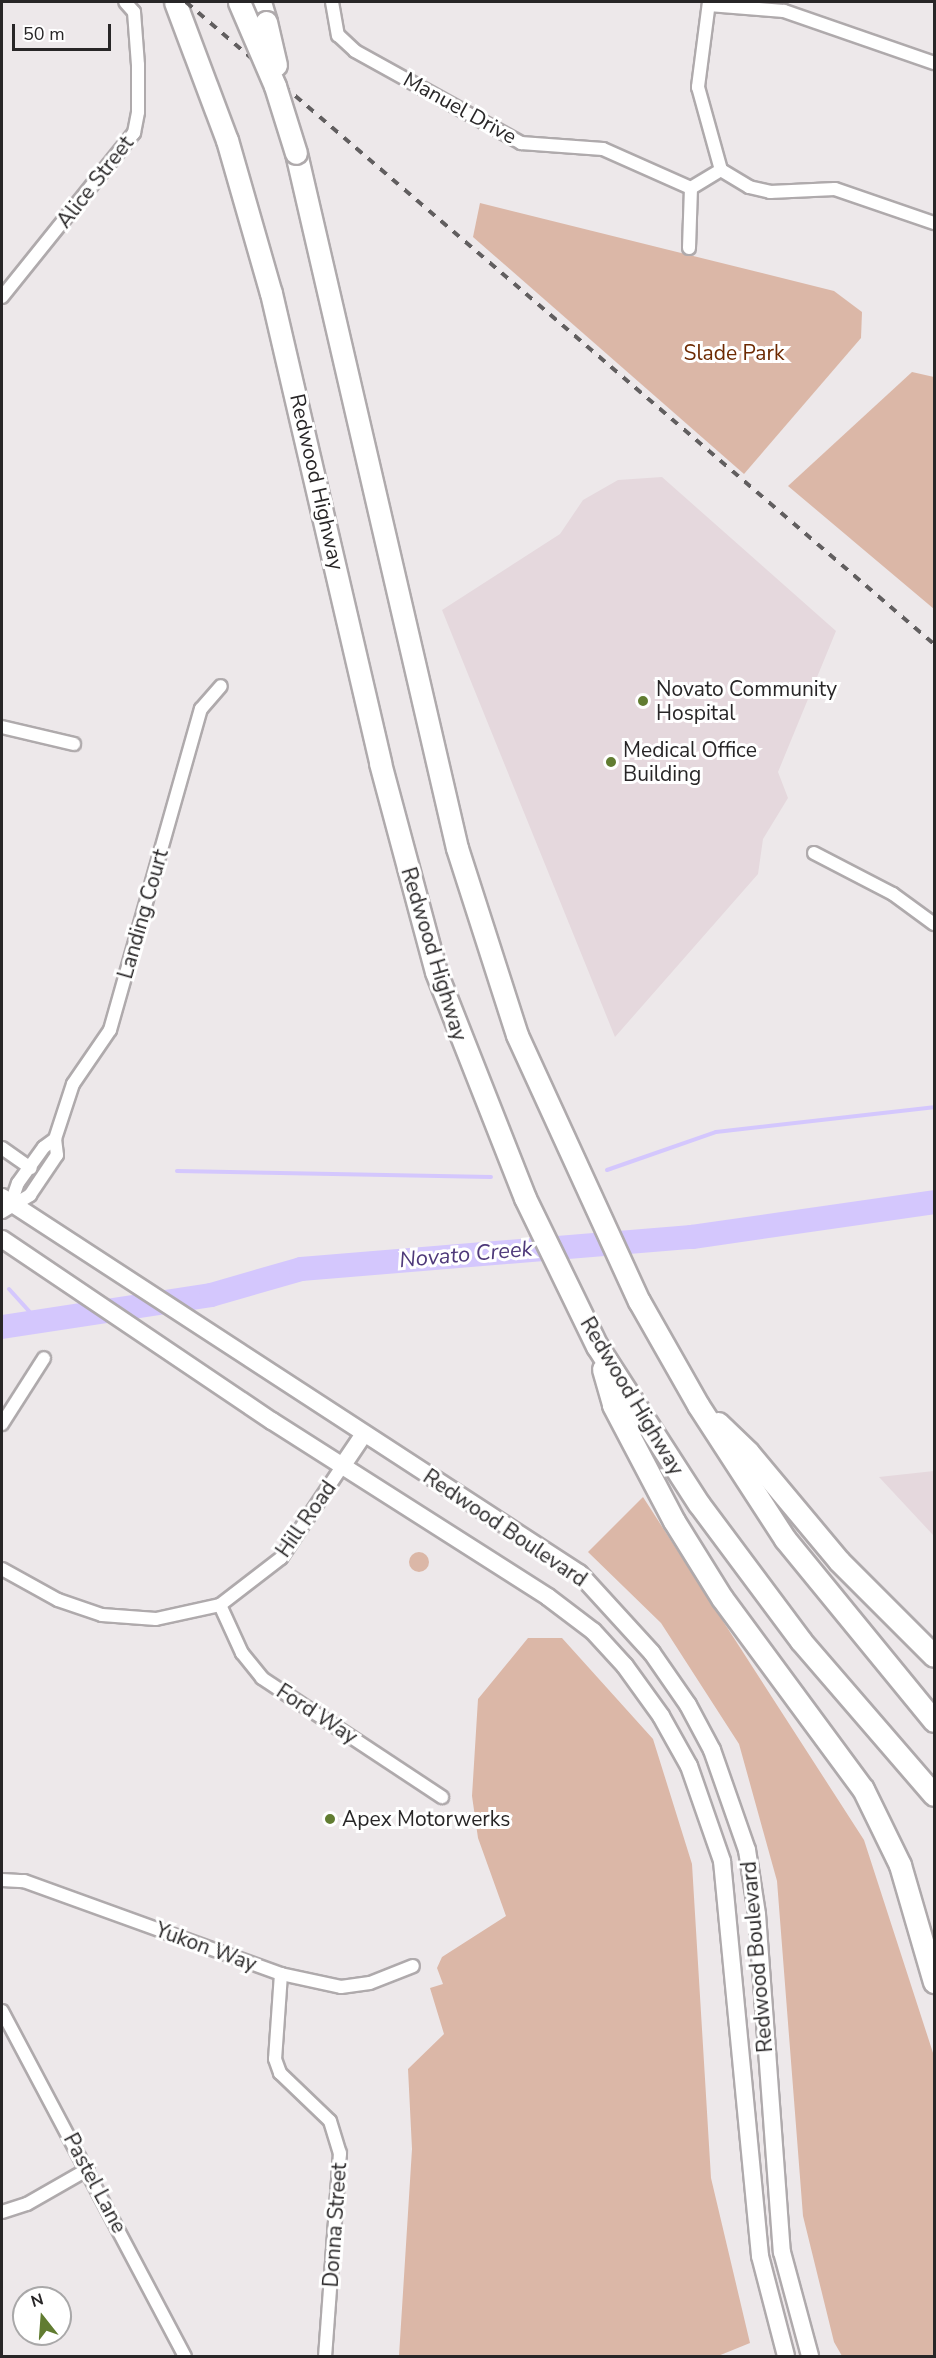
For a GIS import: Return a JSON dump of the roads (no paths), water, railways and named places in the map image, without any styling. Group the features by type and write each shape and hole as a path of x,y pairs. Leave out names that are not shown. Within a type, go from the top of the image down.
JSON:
{"highway":[{"name":"Redwood Highway","path":"175,2 227,140 296,387 404,861 436,972 525,1198 597,1346 637,1412 748,1573 856,1708 934,1794"},
{"path":"239,2 275,86 296,153"},
{"path":"263,12 457,848 487,951 517,1035 586,1191 639,1301 698,1404 784,1539 934,1721"},
{"path":"597,1346 613,1405 674,1521 722,1598 863,1789 900,1865 934,1982"},
{"path":"698,1404 748,1452 839,1561 934,1656"}],"main road":[{"name":"Redwood Boulevard","path":"5,1204 202,1328 579,1574 652,1653 688,1705 716,1760 747,1850 757,1914 772,2156 782,2252 810,2356"},
{"name":"Redwood Boulevard","path":"2,1239 343,1465 548,1597 593,1631 625,1666 661,1716 689,1766 722,1861 760,2256 786,2356"},
{"path":"343,1465 364,1434"},
{"path":"746,2121 770,2119"},
{"path":"750,2159 772,2156"},
{"path":"780,2340 802,2333"}],"street":[{"name":"Alice Street","path":"2,297 134,134 138,100 134,12 125,2"},
{"name":"Manuel Drive","path":"332,2 338,35 355,51 521,143 603,149 691,189"},
{"path":"934,63 784,11 709,3 698,87 721,170 749,187 771,192 835,189 934,223"},
{"path":"689,248 691,189 721,170"},
{"name":"Landing Court","path":"5,1204 30,1195 42,1180 57,1155 55,1139 72,1084 110,1030 201,709 221,686"},
{"path":"2,727 74,744"},
{"path":"814,853 893,894 934,924"},
{"name":"Landing Court","path":"5,1204 44,1147 55,1139"},
{"path":"2,1148 31,1168"},
{"path":"2,1424 44,1358"},
{"name":"Hill Road","path":"2,1569 58,1600 102,1615 156,1619 220,1605 281,1558 343,1465"},
{"name":"Ford Way","path":"220,1605 242,1653 262,1678 442,1797"},
{"name":"Yukon Way","path":"2,1880 24,1881 280,1974 341,1987 370,1983 413,1966"},
{"name":"Donna Street","path":"280,1974 275,2059 280,2073 330,2121 340,2153 325,2356"},
{"name":"Pastel Lane","path":"2,2011 88,2169 185,2356"},
{"path":"2,2212 27,2204 88,2169"}],"waterway":[{"path":"607,1170 716,1132 934,1107"},
{"path":"177,1171 491,1177"},
{"name":"Novato Creek","path":"2,1327 211,1295 301,1269 692,1237 934,1202"},
{"path":"9,1289 38,1321"}],"railway":[{"path":"186,2 934,644"}],"place":[{"name":"Novato Community Hospital","path":"643,701"},
{"name":"Medical Office Building","path":"611,762"},
{"name":"Apex Motorwerks","path":"330,1819"}],"park label":[{"name":"Slade Park","path":"734,353"}]}
